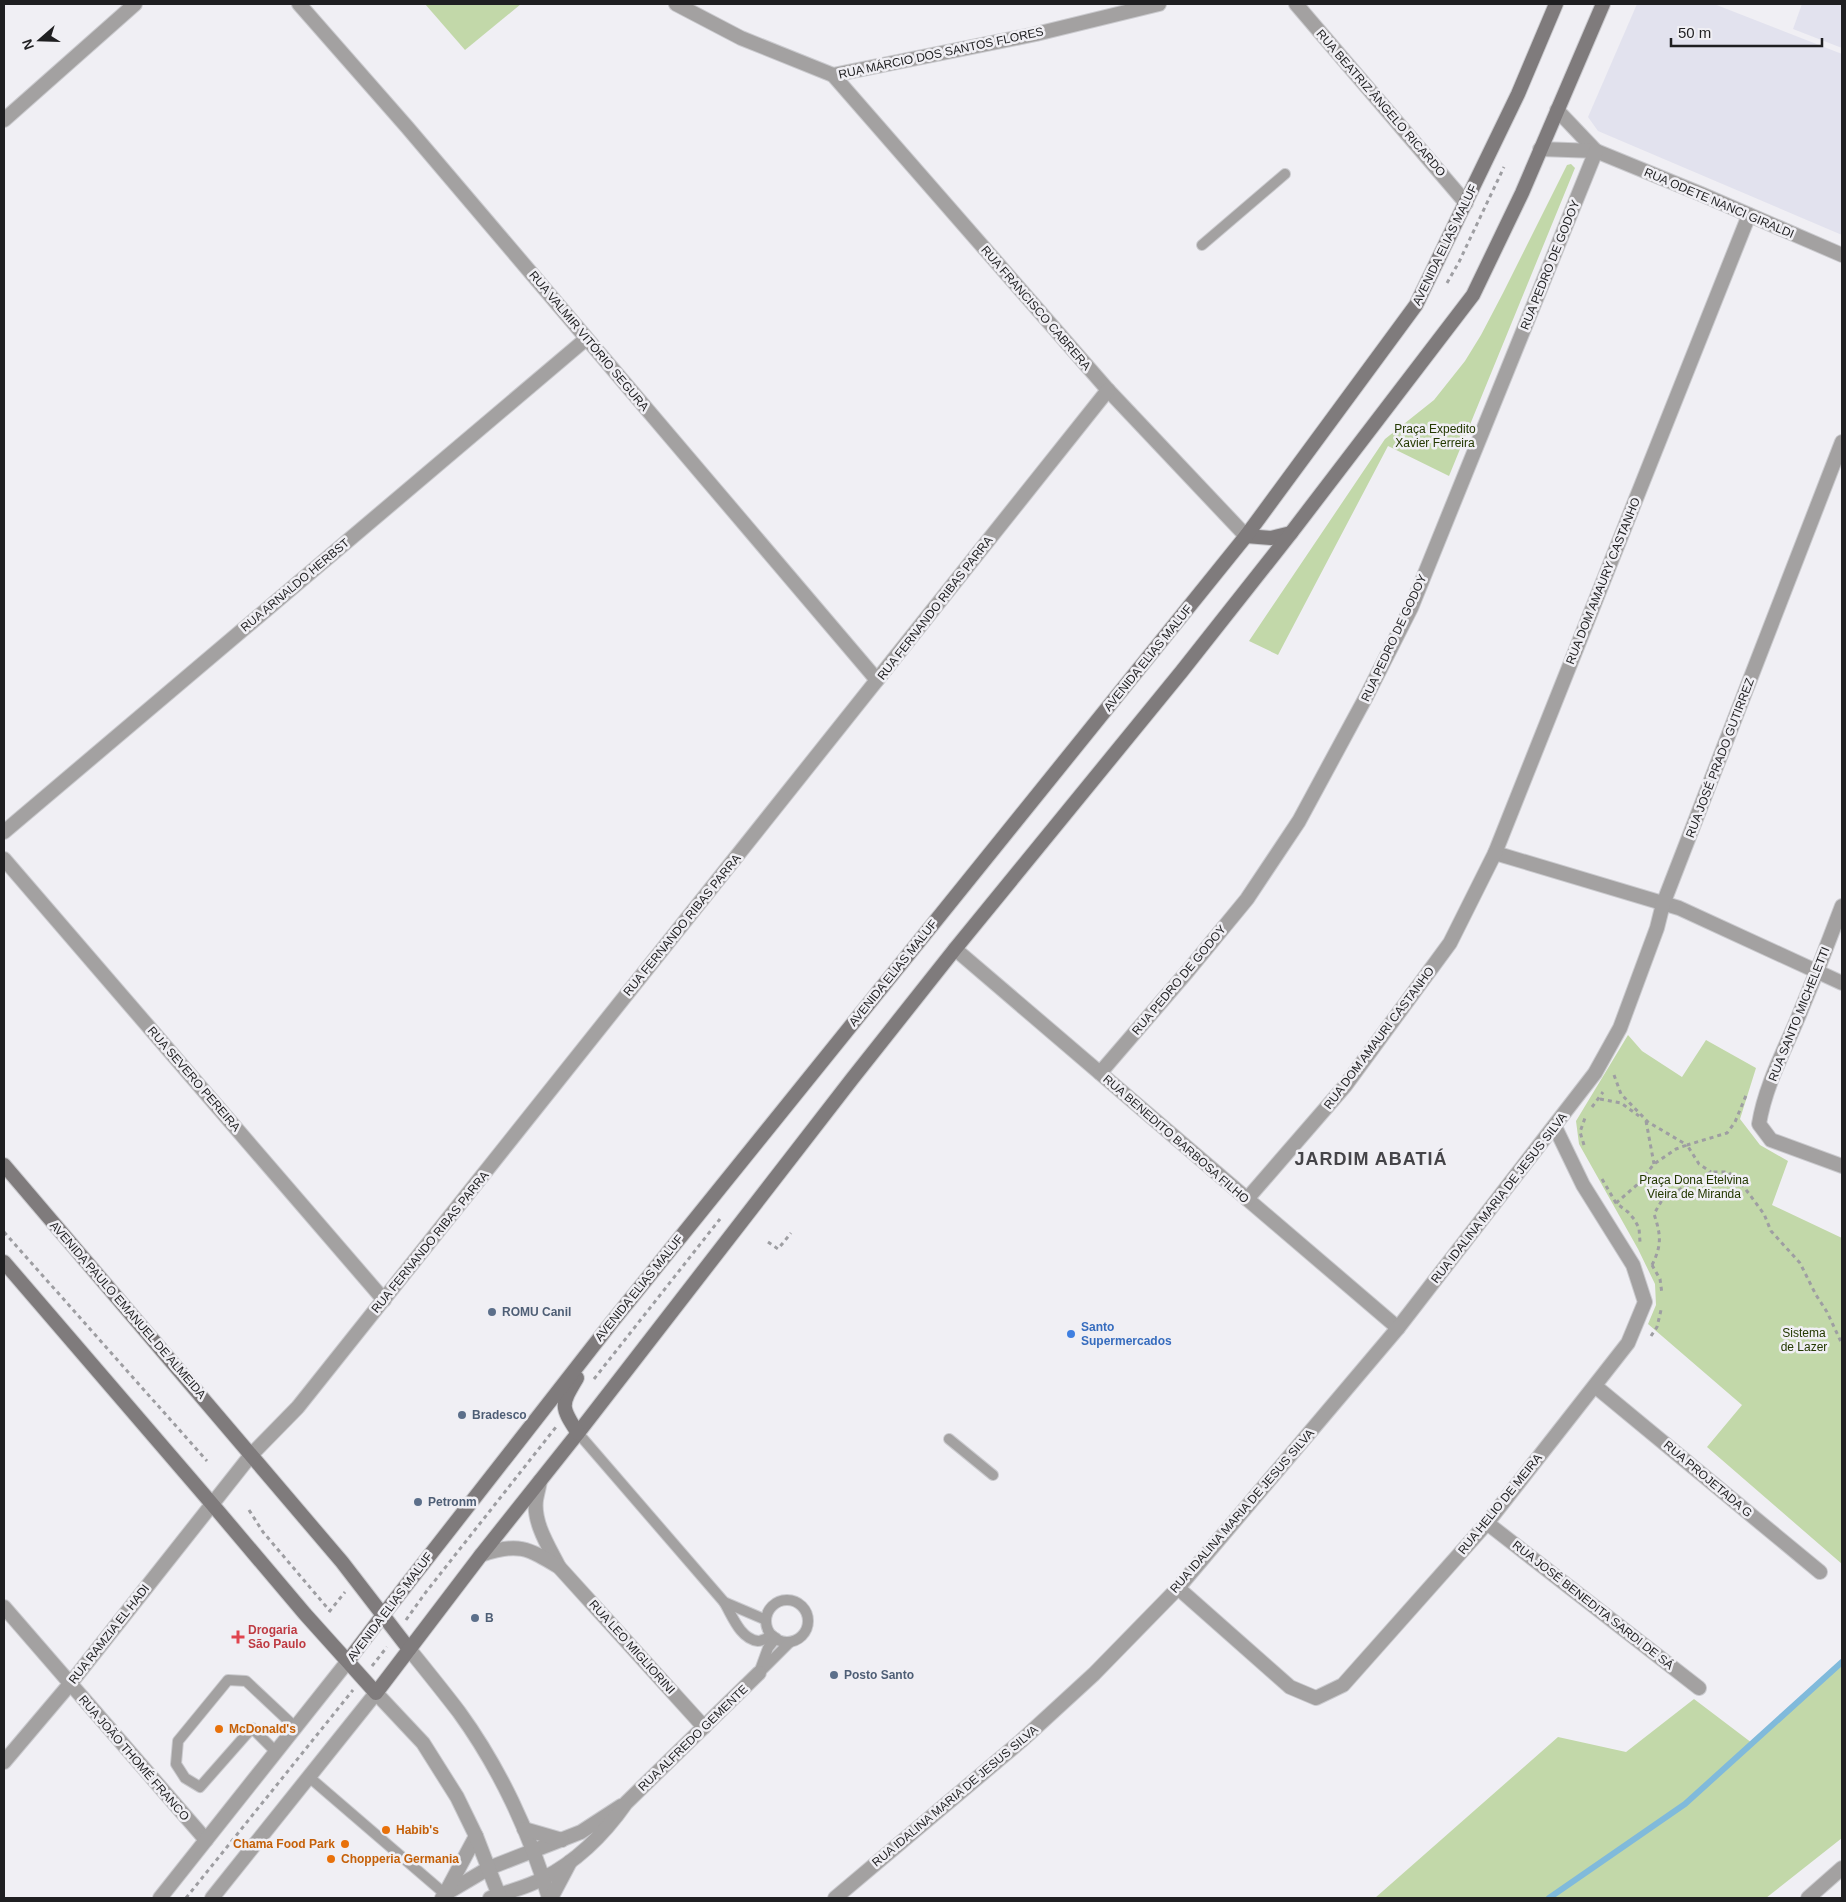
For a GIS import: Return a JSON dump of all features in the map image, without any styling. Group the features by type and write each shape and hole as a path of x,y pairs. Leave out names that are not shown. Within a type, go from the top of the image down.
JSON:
{"main road":[{"name":"AVENIDA ELIAS MALUF","path":"348,1661 612,1322 1246,536 1416,305 1518,94 1556,4"},
{"path":"4,1262 317,1628 376,1693 481,1555 955,949 1182,671 1291,533 1473,295 1522,193 1603,4"},
{"path":"1246,536 1271,538 1291,533"},
{"name":"AVENIDA PAULO EMANUEL DE ALMEIDA","path":"4,1165 252,1455 383,1614 409,1649"},
{"path":"578,1432 566,1414 564,1402 612,1322"}],"street":[{"path":"4,120 135,4"},
{"name":"RUA VALMIR VITÓRIO SEGURA","path":"299,4 407,128 877,680"},
{"name":"RUA MÁRCIO DOS SANTOS FLORES","path":"676,4 741,38 833,75 1036,34 1159,4"},
{"name":"RUA BEATRIZ ÂNGELO RICARDO","path":"1296,4 1466,203"},
{"name":"RUA FRANCISCO CABRERA","path":"833,75 1108,390 1246,536"},
{"name":"RUA ODETE NANCI GIRALDI","path":"1557,110 1596,151"},
{"name":"RUA ODETE NANCI GIRALDI","path":"1540,149 1596,151 1842,255"},
{"name":"RUA PEDRO DE GODOY","path":"1100,1072 1188,972 1247,899 1299,821 1362,705 1411,608 1596,151"},
{"name":"RUA DOM AMAURY CASTANHO","path":"1450,943 1495,852 1749,215"},
{"name":"RUA ARNALDO HERBST","path":"4,832 586,339"},
{"name":"RUA FERNANDO RIBAS PARRA","path":"252,1455 298,1407 1108,390"},
{"name":"RUA JOSÉ PRADO GUTIRREZ","path":"1596,1073 1620,1028 1657,928 1663,904 1842,442"},
{"path":"1495,852 1679,908 1842,983"},
{"name":"RUA SEVERO PEREIRA","path":"4,859 384,1300"},
{"name":"RUA SANTO MICHELETTI","path":"1842,906 1818,972 1776,1069 1762,1107 1759,1124 1771,1140 1842,1166"},
{"name":"RUA DOM AMAURI CASTANHO","path":"1247,1199 1345,1086 1450,943"},
{"name":"RUA BENEDITO BARBOSA FILHO","path":"955,949 1398,1328"},
{"name":"RUA IDALINA MARIA DE JESUS SILVA","path":"835,1898 1021,1741 1094,1674 1178,1588 1398,1328 1596,1073"},
{"name":"RUA HELIO DE MEIRA","path":"1178,1588 1290,1687 1316,1698 1343,1685 1487,1523 1628,1343 1646,1302 1633,1266 1583,1185 1554,1128"},
{"name":"RUA PROJETADA G","path":"1595,1386 1820,1572"},
{"path":"212,1504 252,1455"},
{"name":"RUA LEO MIGLIORINI","path":"540,1481 536,1513 544,1539 559,1568"},
{"name":"RUA RAMZIA EL HADI","path":"4,1762 70,1684 212,1504"},
{"name":"RUA JOSÉ BENEDITA SARDI DE SÁ","path":"1487,1523 1700,1688"},
{"name":"RUA LEO MIGLIORINI","path":"481,1555 511,1547 535,1552 559,1568 704,1727"},
{"name":"RUA JOÃO THOMÉ FRANCO","path":"4,1607 206,1840"},
{"path":"409,1649 459,1712 480,1745 524,1828 550,1898"},
{"name":"AVENIDA ELIAS MALUF","path":"160,1898 348,1661"},
{"name":"RUA ALFREDO GEMENTE","path":"496,1897 543,1879 570,1862 610,1826 626,1803 759,1673"},
{"path":"212,1898 376,1693 423,1744 457,1797 489,1868 496,1897"},
{"name":"RUA ALFREDO GEMENTE","path":"443,1896 489,1868 581,1832 626,1803"},
{"path":"524,1828 562,1840"},
{"path":"443,1896 476,1836"},
{"path":"550,1898 570,1862"},
{"path":"1808,1898 1842,1868"}],"lane":[{"path":"1202,245 1284,174"},
{"path":"578,1432 724,1602 739,1628 748,1638 759,1641 774,1637 790,1642"},
{"path":"949,1439 993,1475"},
{"path":"759,1673 790,1642 797,1640 807,1630 809,1623 807,1613 802,1605 793,1600 781,1600 774,1605 768,1612 766,1620 768,1628 774,1637"},
{"path":"724,1602 766,1620"},
{"path":"759,1673 774,1637"},
{"path":"276,1752 252,1728 200,1787 186,1778 176,1764 178,1741 228,1680 246,1681 295,1727"},
{"path":"309,1776 443,1896"}],"path":[{"path":"1609,1082 1616,1067"},
{"path":"1613,1074 1621,1094 1648,1122 1654,1164"},
{"path":"1584,1146 1580,1132 1587,1112 1600,1099 1604,1090"},
{"path":"1616,1203 1638,1184 1654,1164 1676,1149 1727,1133 1735,1122 1748,1091"},
{"path":"1600,1099 1621,1103 1648,1122 1687,1145 1699,1164 1711,1172"},
{"path":"1652,1265 1659,1252 1661,1241 1654,1214 1662,1200 1711,1172 1728,1172 1741,1183 1764,1214 1771,1231 1800,1263 1842,1344"},
{"path":"1600,1178 1616,1203 1634,1219 1639,1228 1639,1239 1642,1247"},
{"path":"4,1232 207,1460"},
{"path":"768,1242 778,1249 791,1234"},
{"path":"1649,1260 1660,1279 1662,1296"},
{"path":"1648,1340 1657,1327 1663,1304"},
{"path":"249,1510 263,1532 330,1610"},
{"path":"317,1628 355,1580"},
{"path":"186,1898 341,1705"}],"shaded area":[{"path":"1637,4 1714,4 1842,54 1842,235 1598,131 1588,117"},
{"path":"1802,4 1842,4 1842,48 1793,29"}],"green space":[{"path":"425,4 521,4 465,50"},
{"name":"Praça Expedito Xavier Ferreira","path":"1571,164 1575,168 1449,476 1388,446 1278,655 1249,641 1385,439 1434,400 1465,361 1503,293 1567,165"},
{"path":"1628,1035 1642,1051 1682,1077 1706,1040 1756,1068 1740,1119 1760,1145 1788,1161 1772,1205 1842,1238 1842,1564 1707,1447 1742,1405 1648,1324 1656,1305 1655,1284 1638,1249 1579,1144 1576,1121"},
{"path":"1842,1662 1842,1838 1766,1898 1375,1898 1558,1737 1626,1752 1694,1699 1752,1743"}],"waterway":[{"path":"1549,1898 1685,1804 1842,1662"}],"place":[{"name":"ROMU Canil","path":"492,1312"},
{"name":"Santo Supermercados","path":"1071,1334"},
{"name":"Bradesco","path":"462,1415"},
{"name":"Petronm","path":"418,1502"},
{"name":"B","path":"475,1618"},
{"name":"Drogaria São Paulo","path":"238,1637"},
{"name":"Posto Santo","path":"834,1675"},
{"name":"McDonald's","path":"219,1729"},
{"name":"Habib's","path":"386,1830"},
{"name":"Chama Food Park","path":"345,1844"},
{"name":"Chopperia Germania","path":"331,1859"}],"district":[{"name":"JARDIM ABATIÁ","path":"1371,1159"}],"park label":[{"name":"Praça Dona Etelvina Vieira de Miranda","path":"1694,1187"},
{"name":"Sistema de Lazer","path":"1804,1340"}]}
